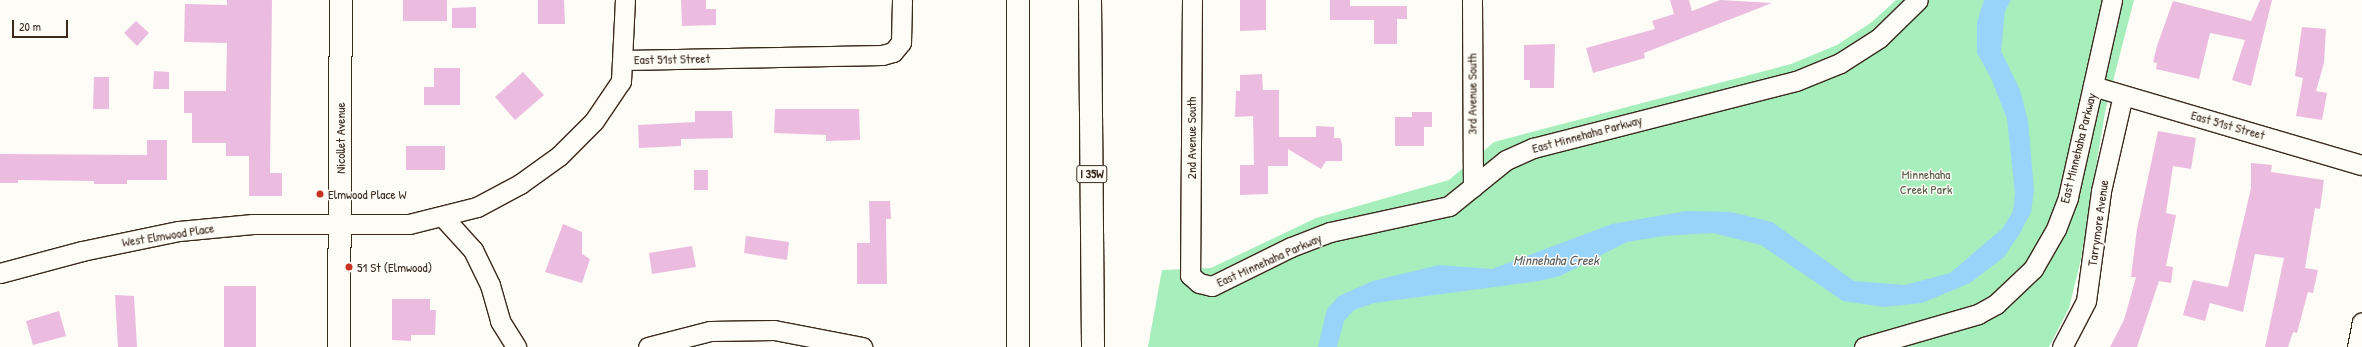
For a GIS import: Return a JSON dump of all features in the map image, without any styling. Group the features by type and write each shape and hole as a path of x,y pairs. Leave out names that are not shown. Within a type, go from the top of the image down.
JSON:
{"main road":[{"name":"Nicollet Avenue","path":"339,347 341,0"},
{"path":"1018,0 1018,347"},
{"name":"I 35W","path":"1090,0 1093,347"}],"street":[{"path":"625,0 625,60"},
{"name":"East 51st Street","path":"340,227 409,224 443,217 477,206 520,184 559,156 598,116 621,81 625,60 882,55 893,52 901,42 902,0"},
{"name":"2nd Avenue South","path":"1190,275 1192,0"},
{"name":"3rd Avenue South","path":"1472,0 1473,187"},
{"name":"East Minnehaha Parkway","path":"1190,275 1199,284 1212,286 1291,246 1330,232 1449,206 1506,160 1532,148 1796,81 1840,63 1879,38 1918,0"},
{"name":"East Minnehaha Parkway","path":"1864,347 1978,314 1996,304 2025,278 2043,254 2068,197 2112,0"},
{"name":"East 51st Street","path":"2093,86 2362,165"},
{"name":"Tarrymore Avenue","path":"2062,347 2086,301 2101,191 2123,95"},
{"path":"443,217 473,250 490,285 500,321 516,347"},
{"name":"West Elmwood Place","path":"0,273 82,251 179,231 253,224 340,227"},
{"path":"2357,347 2362,322"},
{"path":"650,346 710,331 774,330 862,347"}],"green space":[{"name":"Minnehaha Creek Park","path":"1896,0 2134,0 2105,112 2081,259 2069,308 2049,347 1148,347 1162,270 1211,268 1316,218 1449,180 1494,142 1791,64 1837,45 1872,22"}],"water":[{"name":"Minnehaha Creek","path":"1984,0 2011,0 2005,11 2001,51 2020,90 2028,121 2034,190 2031,212 2020,233 2004,257 1970,283 1922,303 1884,307 1843,301 1761,245 1713,233 1663,236 1627,242 1560,276 1539,281 1374,303 1354,310 1344,321 1337,347 1318,347 1327,309 1339,296 1373,281 1439,265 1492,269 1612,224 1686,211 1731,212 1772,222 1854,281 1905,285 1950,273 2003,228 2013,211 2015,193 2007,119 1991,78 1977,53 1977,22"}],"building":[{"path":"227,0 272,0 270,173 282,173 282,196 249,196 249,156 226,156 226,143 192,143 192,113 184,113 184,91 226,91 227,43 184,42 185,4 227,5"},
{"path":"403,0 447,0 447,21 403,21"},
{"path":"538,0 564,0 565,24 538,24"},
{"path":"681,0 706,0 706,9 716,9 716,25 682,26"},
{"path":"1240,0 1266,0 1266,30 1240,31"},
{"path":"1330,0 1350,0 1350,6 1407,6 1407,19 1397,19 1397,44 1374,44 1374,20 1330,20"},
{"path":"1670,0 1689,0 1692,11 1720,0 1772,3 1644,53 1645,58 1593,73 1586,48 1655,29 1652,21 1674,14"},
{"path":"2260,0 2272,0 2251,86 2232,80 2245,40 2210,33 2199,79 2156,69 2157,63 2153,62 2157,46 2173,1 2251,21"},
{"path":"476,7 476,28 452,28 452,8"},
{"path":"136,21 149,33 137,46 124,33"},
{"path":"2302,27 2326,29 2324,63 2316,91 2327,93 2322,120 2296,116 2303,78 2295,76"},
{"path":"1555,44 1554,88 1530,88 1530,80 1524,80 1524,45"},
{"path":"434,68 460,68 460,105 424,105 424,87 434,87"},
{"path":"154,71 169,72 169,89 153,89"},
{"path":"523,72 544,95 515,120 495,97"},
{"path":"1262,74 1263,90 1279,90 1279,137 1316,137 1316,126 1334,127 1334,138 1340,138 1342,144 1342,161 1326,161 1321,169 1288,149 1288,166 1268,166 1268,194 1240,195 1240,165 1254,165 1253,116 1235,117 1236,91 1240,91 1240,75"},
{"path":"94,77 109,77 109,109 93,109"},
{"path":"775,109 859,109 860,140 826,141 826,135 774,133"},
{"path":"695,111 732,111 733,138 681,139 681,146 639,148 638,125 695,122"},
{"path":"1412,112 1432,112 1432,127 1424,127 1424,146 1395,146 1395,117 1412,117"},
{"path":"2158,131 2196,138 2191,169 2173,166 2166,213 2176,215 2166,266 2173,267 2171,283 2159,281 2137,347 2110,347 2124,320 2136,277 2131,277 2137,229"},
{"path":"147,140 167,140 167,180 127,180 127,184 94,184 94,181 18,180 18,183 0,183 0,154 147,155"},
{"path":"406,146 445,146 445,170 406,170"},
{"path":"2251,163 2272,165 2271,172 2324,180 2320,209 2315,208 2305,268 2318,270 2313,293 2308,292 2297,333 2293,332 2288,347 2265,347 2284,258 2255,254 2243,312 2210,303 2205,321 2183,315 2193,280 2228,287 2251,188"},
{"path":"694,170 708,170 708,190 694,190"},
{"path":"869,201 890,201 891,219 886,219 887,284 857,284 857,243 870,243"},
{"path":"563,224 582,232 582,254 590,259 582,283 545,272"},
{"path":"746,236 789,242 787,260 744,253"},
{"path":"692,246 696,267 652,274 649,253"},
{"path":"224,286 256,286 256,347 224,347"},
{"path":"115,295 134,296 137,347 118,347"},
{"path":"392,299 430,299 430,310 436,310 435,335 411,335 411,341 392,340"},
{"path":"59,311 66,336 33,345 26,321"}],"place":[{"name":"Elmwood Place W","path":"320,194"},
{"name":"51 St (Elmwood)","path":"349,267"}]}
